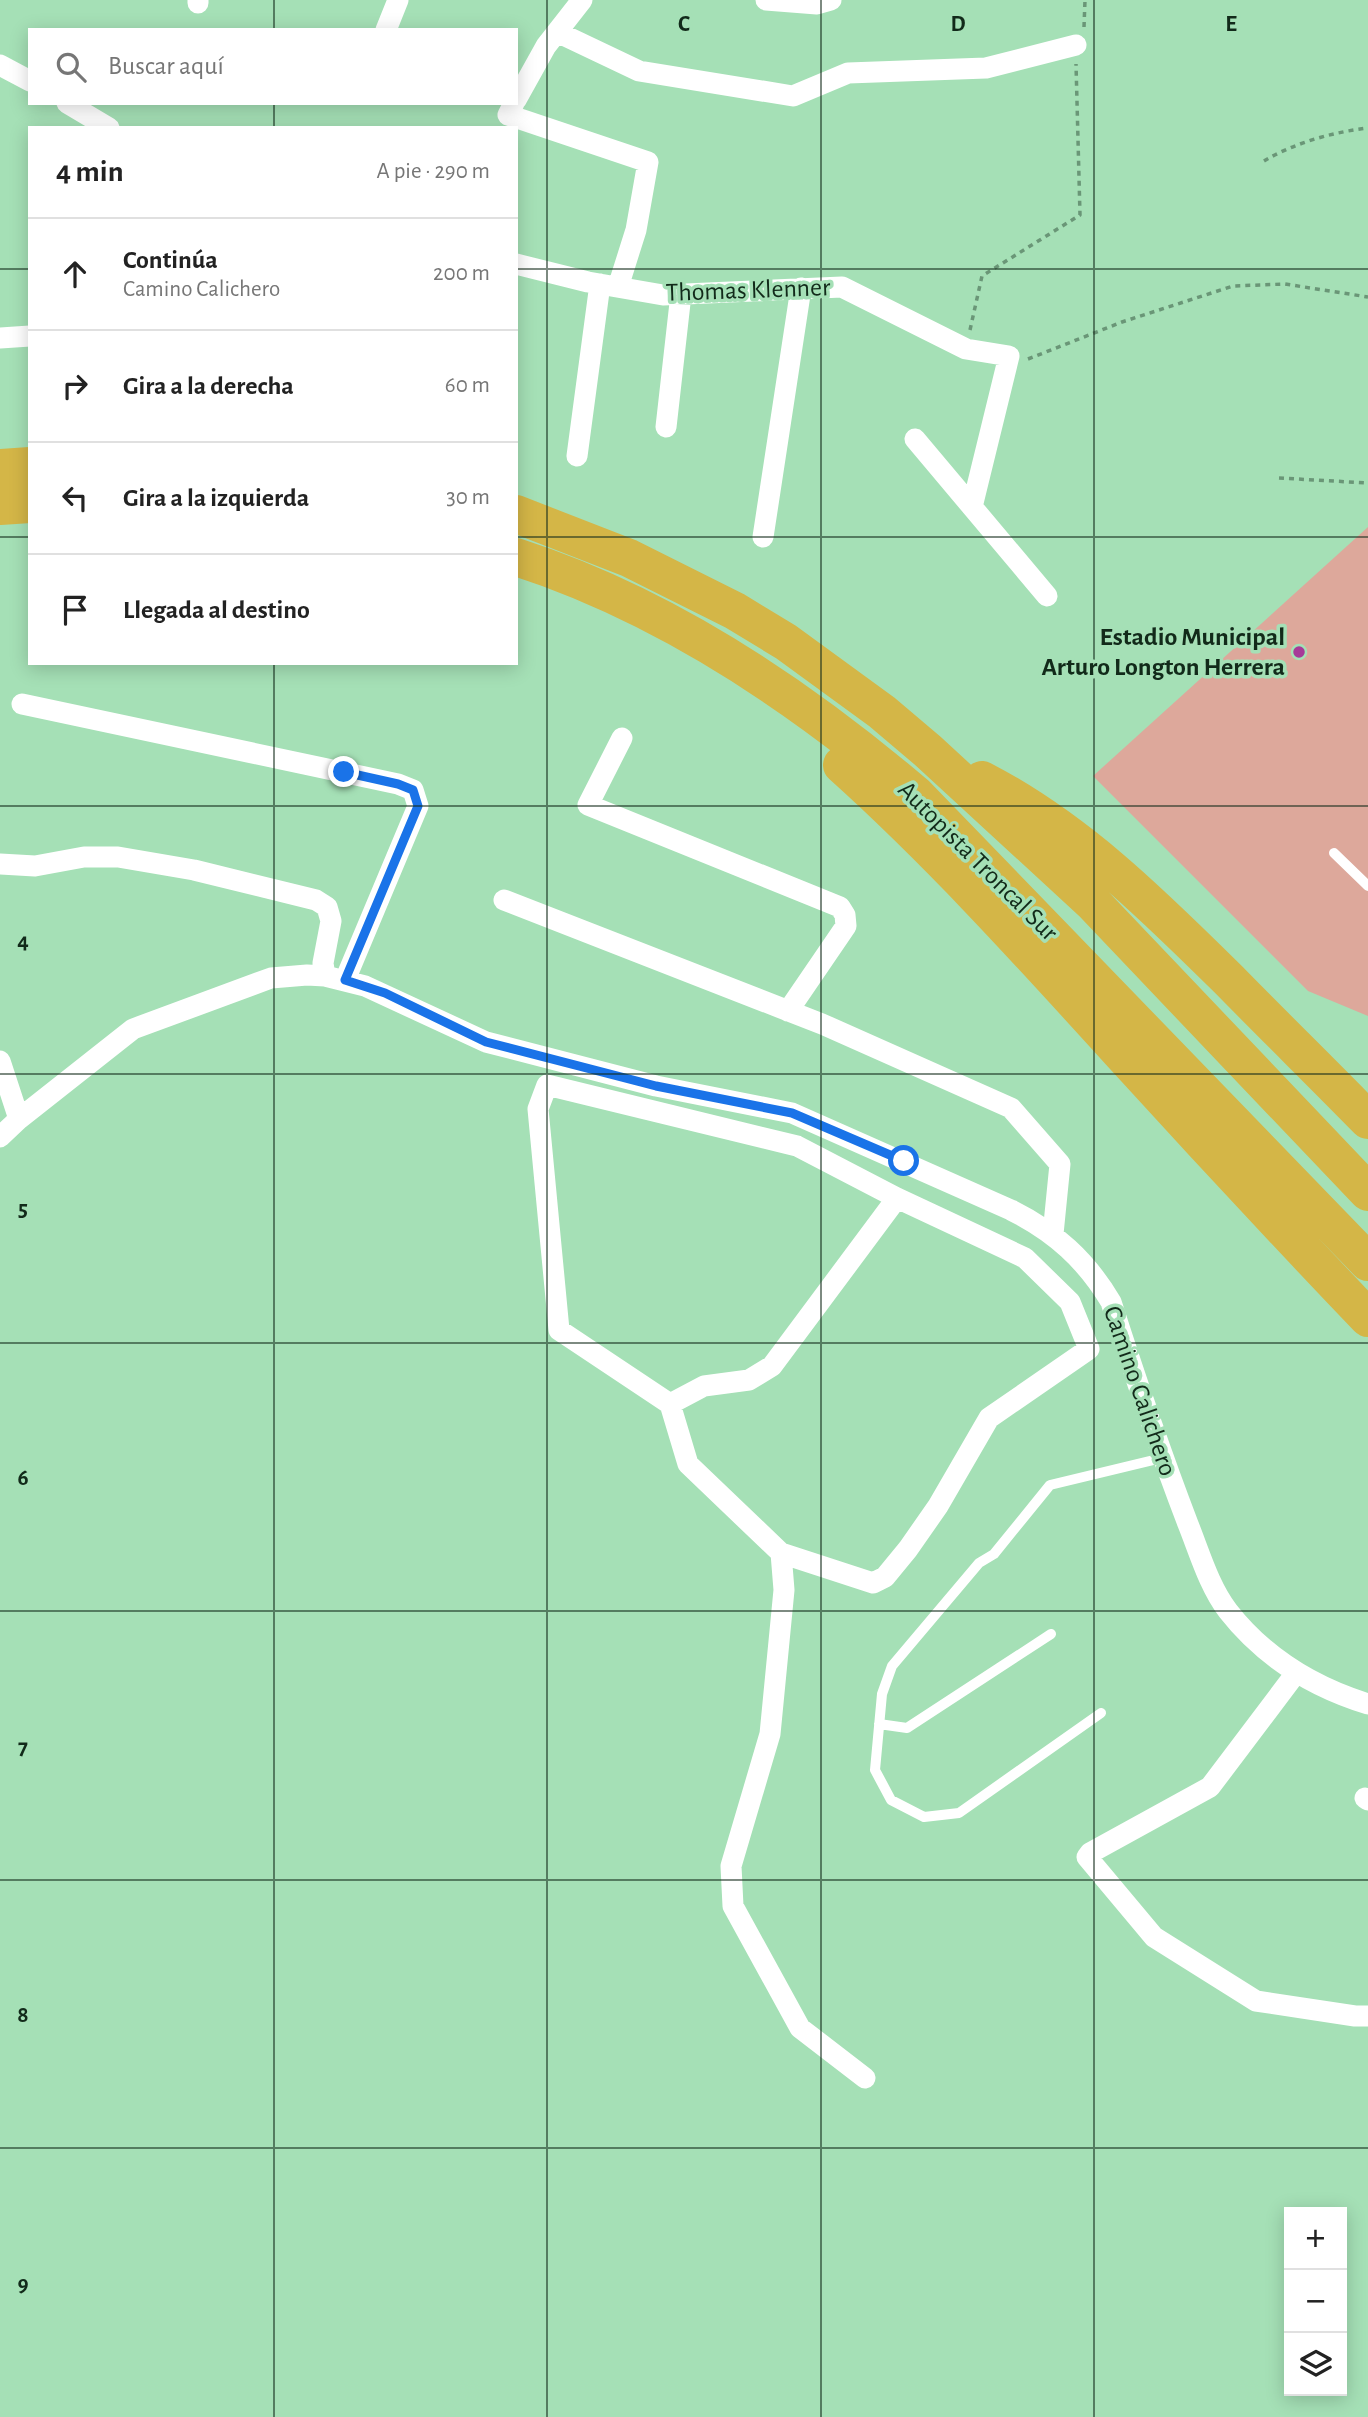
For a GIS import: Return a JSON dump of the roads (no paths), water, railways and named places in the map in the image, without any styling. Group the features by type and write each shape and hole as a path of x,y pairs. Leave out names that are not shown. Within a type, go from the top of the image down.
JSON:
{"highway":[{"path":"0,468 28,466"},
{"path":"0,506 28,504"},
{"name":"Autopista Troncal Sur","path":"518,515 629,558 735,611 835,676 928,751 1092,902 1368,1192"},
{"name":"Autopista Troncal Sur","path":"518,559 580,581 667,623 751,671 836,730 916,795 1368,1262"},
{"path":"580,581 822,748 906,824 999,919 1250,1194 1368,1318"},
{"path":"928,751 1011,795 1091,850 1149,900 1368,1120"}],"street":[{"path":"388,28 398,0"},
{"path":"518,97 546,46 582,0"},
{"path":"768,0 817,4 831,0"},
{"path":"557,32 639,71 793,96 848,73 986,68 1076,45"},
{"path":"0,65 28,81"},
{"path":"70,105 106,126"},
{"path":"513,105 508,115 648,162 636,230 609,286 577,456"},
{"name":"Thomas Klenner","path":"518,264 609,286 663,295 842,287 966,349 1009,356 972,507"},
{"path":"763,537 801,288"},
{"path":"666,427 681,294"},
{"path":"0,338 28,336"},
{"path":"915,439 1046,596"},
{"path":"0,864 35,866 84,858 118,857 194,870 316,900 327,907 331,921 323,963 335,978 418,806 413,790 398,784 23,704"},
{"path":"622,738 588,805 840,907 845,915 846,926 788,1011"},
{"path":"504,900 788,1011 1011,1108 1060,1164 1053,1234"},
{"name":"Camino Calichero","path":"0,1137 133,1029 271,978 335,978 385,993 486,1042 656,1086 792,1113 1011,1210 1053,1234 1071,1248 1100,1283 1111,1303 1162,1458 1215,1592 1257,1643 1296,1673 1343,1697 1368,1704"},
{"path":"0,1061 19,1119"},
{"path":"1089,1349 1070,1302 1025,1258 897,1198 797,1146 547,1084 538,1110 559,1330 670,1404 688,1464 781,1553 873,1583 885,1577 938,1506 989,1419 1089,1349 1122,1336"},
{"path":"670,1404 704,1385 749,1380 772,1366 897,1198"},
{"path":"781,1553 784,1590 770,1734 731,1866 733,1906 800,2028 865,2078"},
{"path":"1296,1673 1210,1787 1087,1857 1154,1937 1256,2001 1355,2017 1368,2016"}],"lane":[{"path":"1334,853 1368,886"},
{"path":"1101,1713 959,1813 924,1817 891,1800 875,1770 882,1694 892,1666 979,1563 994,1554 1049,1485 1162,1458"},
{"path":"879,1724 907,1728 1051,1634"}],"place":[{"name":"Estadio Municipal Arturo Longton Herrera","path":"1299,652"}]}
